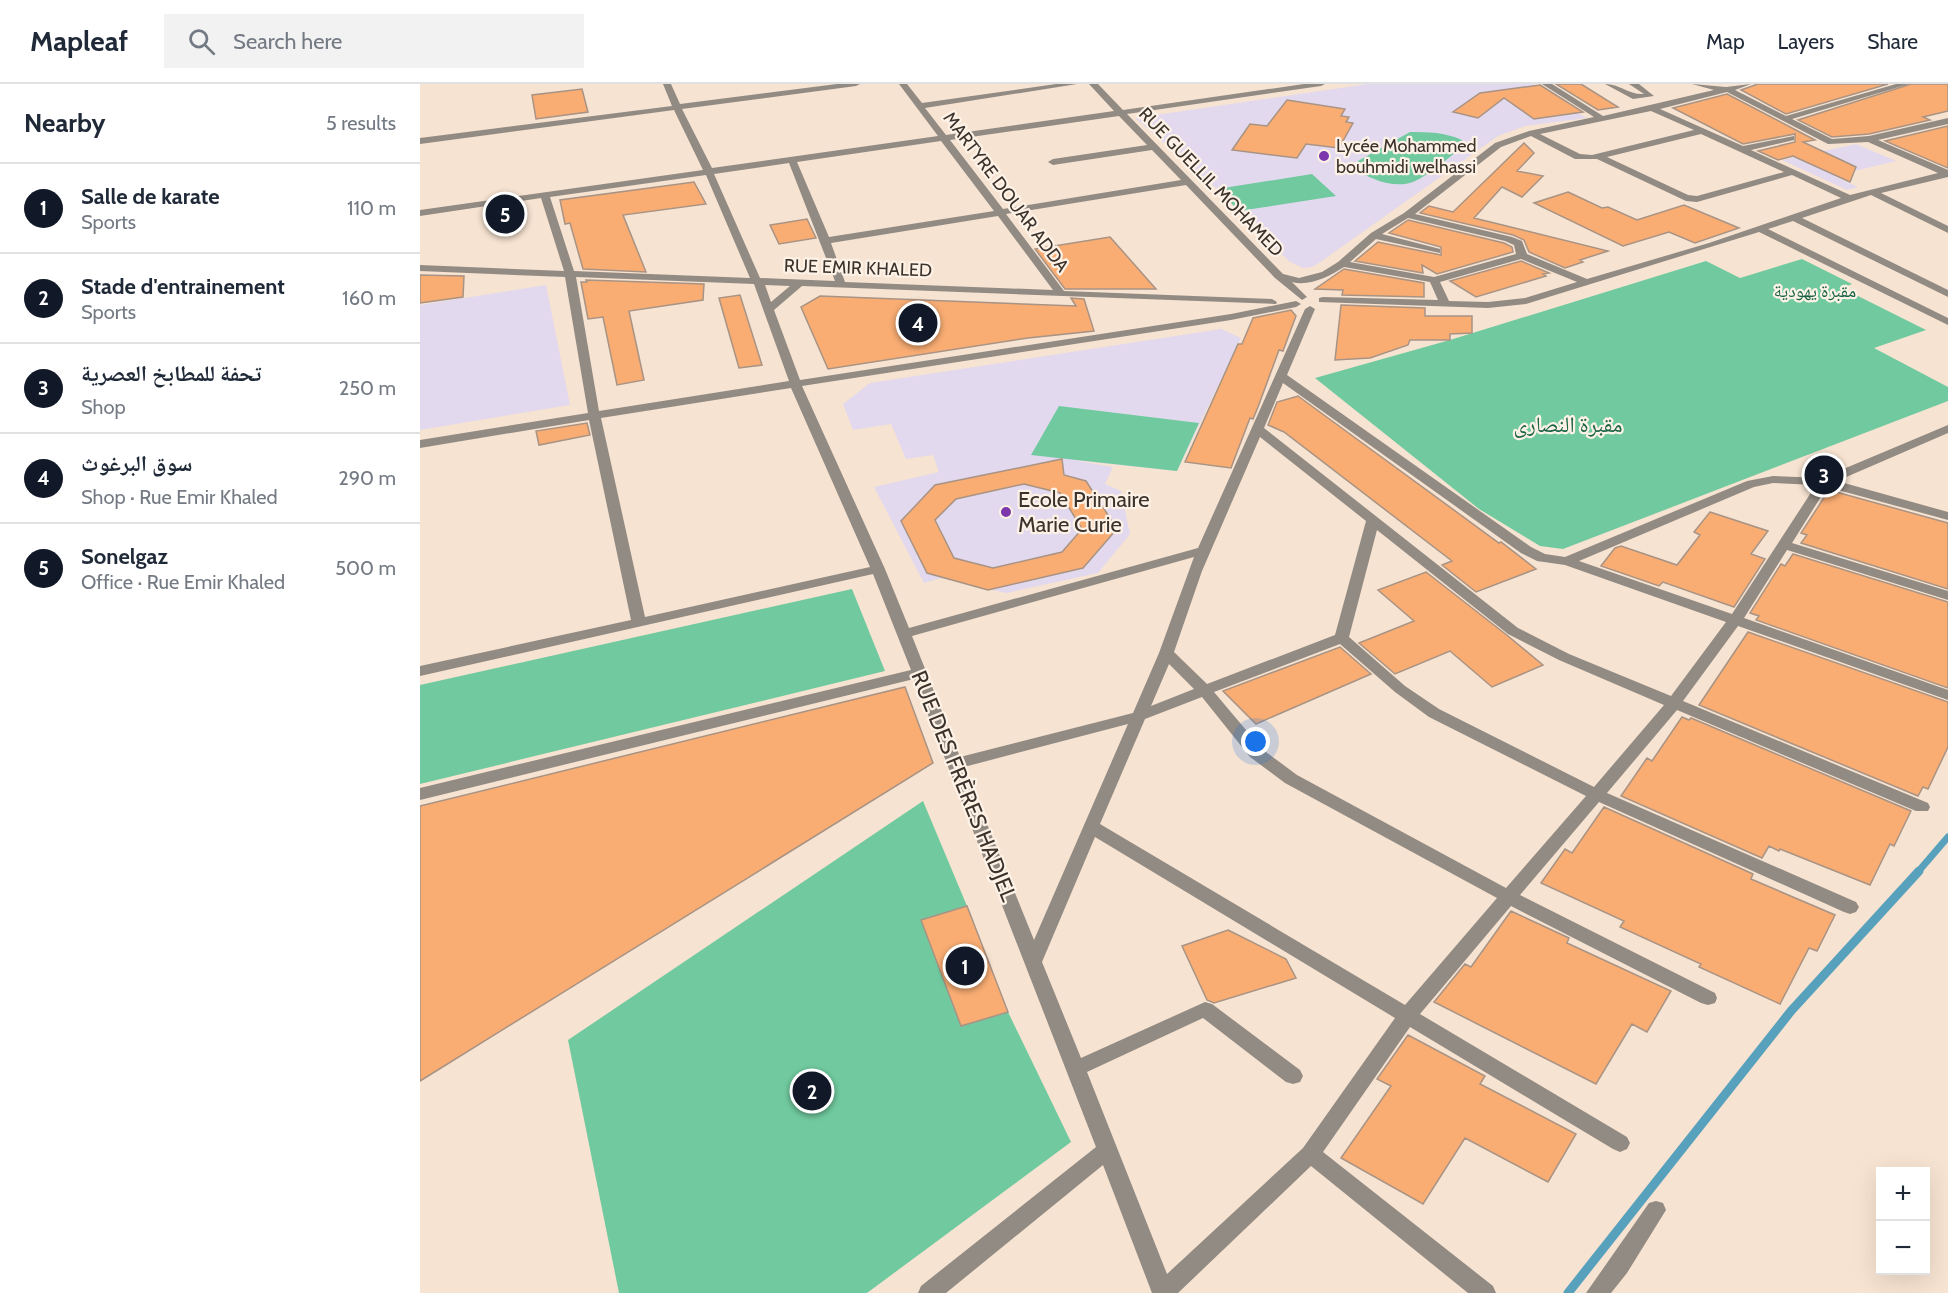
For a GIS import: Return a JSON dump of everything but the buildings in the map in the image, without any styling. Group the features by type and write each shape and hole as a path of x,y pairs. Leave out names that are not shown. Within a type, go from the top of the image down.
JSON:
{"street":[{"name":"RUE DES FRÈRES HADJEL","path":"668,84 676,107 709,172 757,281 796,385 878,569 1163,1293"},
{"path":"420,141 856,84"},
{"name":"MARTYRE DOUAR ADDA","path":"903,84 1060,292"},
{"path":"919,106 1073,84"},
{"name":"RUE GUELLIL MOHAMED","path":"1093,84 1305,302"},
{"path":"420,213 1321,84"},
{"path":"1546,84 1603,119"},
{"path":"1608,84 1633,97 1650,96 1633,84"},
{"path":"1696,84 1729,90 1831,142 1869,139 1948,121"},
{"path":"1279,276 1299,281 1326,274 1342,264 1374,235 1407,214 1498,145 1532,133 1652,108 1747,84"},
{"path":"1783,119 1905,84"},
{"path":"1652,108 1849,198"},
{"path":"1532,133 1578,157 1599,157 1702,131"},
{"path":"1743,149 1791,138"},
{"path":"1869,139 1948,174"},
{"path":"1053,162 1154,147"},
{"path":"1599,157 1686,198 1697,199 1794,172"},
{"path":"792,160 841,284"},
{"path":"420,444 594,414 796,385 1231,316 1305,302 1488,305 1526,301 1760,229 1849,198 1948,174"},
{"path":"825,241 1189,182"},
{"path":"1872,192 1948,230"},
{"path":"545,195 570,274 594,414 639,623"},
{"path":"1407,214 1508,238 1518,243 1522,256"},
{"path":"1793,217 1948,294"},
{"path":"1760,229 1948,322"},
{"path":"1374,235 1436,250"},
{"path":"1342,264 1434,280 1522,256 1587,283"},
{"name":"RUE EMIR KHALED","path":"420,268 1060,292 1226,301 1305,302"},
{"path":"1315,289 1326,274"},
{"path":"1434,280 1445,304"},
{"path":"768,310 800,283"},
{"path":"1226,301 1235,306 1236,310 1231,316"},
{"path":"1033,962 1166,653 1196,571 1282,377 1305,302"},
{"path":"1282,377 1526,550 1542,558 1567,561 1948,695"},
{"path":"1163,1293 1310,1154 1407,1016 1675,702 1736,619 1786,545 1824,482 1948,429"},
{"path":"1258,430 1513,631 1564,657 1922,807"},
{"path":"1567,561 1762,480 1824,482 1948,516"},
{"path":"1342,638 1373,519"},
{"path":"1786,545 1948,596"},
{"path":"904,634 1206,550"},
{"path":"420,671 878,569"},
{"path":"955,764 1139,716 1342,638"},
{"path":"1342,638 1400,689 1434,713 1595,794 1850,907"},
{"path":"1166,653 1205,691 1256,753 1291,779 1509,897 1708,998"},
{"path":"420,794 920,673"},
{"path":"1092,827 1620,1143"},
{"path":"1076,1069 1205,1009 1293,1076"},
{"path":"929,1293 1107,1150"},
{"path":"1310,1154 1485,1293"},
{"path":"1597,1293 1619,1266 1656,1210"}],"shaded area":[{"name":"Lycée Mohammed bouhmidi welhassi","path":"1368,84 1534,84 1586,118 1525,126 1498,136 1319,263 1303,268 1290,262 1240,216 1239,211 1217,189 1135,118"},
{"path":"1856,144 1896,161 1834,176 1858,187 1847,190 1782,160"},
{"path":"546,285 570,405 420,430 420,305"},
{"path":"1221,329 1241,338 1177,471 1073,460 1113,467 1105,484 1121,491 1130,534 1098,573 1006,593 941,578 924,583 874,487 939,472 933,455 906,459 891,424 853,430 843,404 870,383"}],"green space":[{"path":"1410,132 1449,135 1462,140 1464,146 1426,175 1406,184 1382,182 1354,168 1358,161"},
{"path":"1312,174 1336,196 1239,211 1217,189"},
{"name":"مقبرة النصارى","path":"1802,259 1852,284 1842,288 1926,330 1874,348 1948,387 1948,401 1563,549 1540,546 1479,509 1315,378 1450,340 1706,261 1740,278"},
{"path":"1059,406 1199,423 1177,471 1031,455"},
{"path":"852,589 885,671 420,784 420,685"},
{"path":"923,801 967,906 922,920 962,1025 1008,1012 1071,1142 867,1293 619,1293 568,1040"}],"waterway":[{"path":"1917,873 1948,837"},
{"path":"1568,1293 1791,1011 1919,871"}],"place":[{"name":"Lycée Mohammed bouhmidi welhassi","path":"1324,156"},
{"name":"Sonelgaz","path":"505,214"},
{"name":"سوق البرغوث","path":"918,323"},
{"name":"تحفة للمطابخ العصرية","path":"1824,475"},
{"name":"Ecole Primaire Marie Curie","path":"1006,512"},
{"name":"Salle de karate","path":"965,966"},
{"name":"Stade d'entrainement","path":"812,1091"}],"park label":[{"name":"مقبرة يهودية","path":"1815,291"}]}
